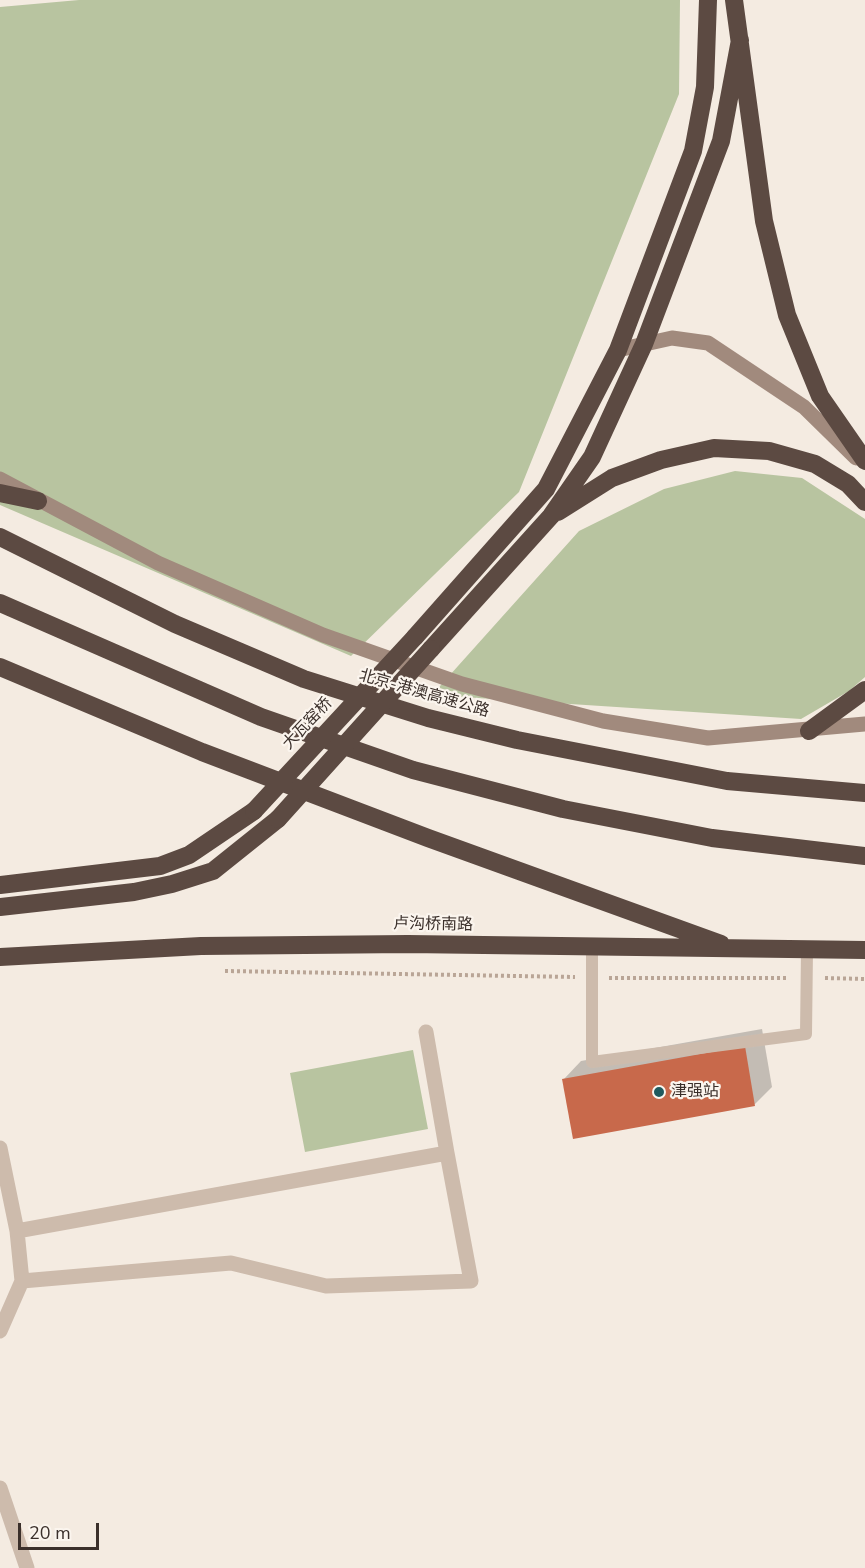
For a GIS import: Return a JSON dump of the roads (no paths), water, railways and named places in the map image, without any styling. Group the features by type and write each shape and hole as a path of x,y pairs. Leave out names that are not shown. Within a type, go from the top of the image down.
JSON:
{"highway":[{"name":"大瓦窑桥","path":"0,885 160,866 189,855 254,811 415,637 546,489 618,350 693,151 705,87 708,0"},
{"path":"734,0 764,221 787,315 820,396 865,461"},
{"path":"0,907 134,892 172,884 213,871 278,819 551,516 592,457 644,344 721,141 740,40"},
{"path":"551,516 612,478 661,460 714,448 769,451 814,464 848,484 865,501"},
{"path":"0,493 38,501"},
{"name":"北京-港澳高速公路","path":"0,537 175,624 304,679 428,718 517,740 727,781 865,794"},
{"path":"0,603 261,717 413,770 563,809 712,838 865,856"},
{"path":"0,667 71,699 428,838 735,950"},
{"path":"0,680 71,699"},
{"path":"809,731 865,690"},
{"name":"卢沟桥南路","path":"0,957 201,946 408,944 865,950"}],"street":[{"path":"618,350 672,338 708,344 804,407 865,466"},
{"path":"0,479 158,563 323,635 462,684 603,722 656,732 708,738 809,731 865,724"},
{"path":"22,1281 231,1263 326,1286 471,1281 426,1032"},
{"path":"0,1148 16,1232 22,1281 0,1331"},
{"path":"16,1232 447,1153"},
{"path":"0,1488 27,1568"}],"lane":[{"path":"592,947 592,1062 806,1034 807,950"}],"place":[{"name":"津强站","path":"659,1092"}]}
